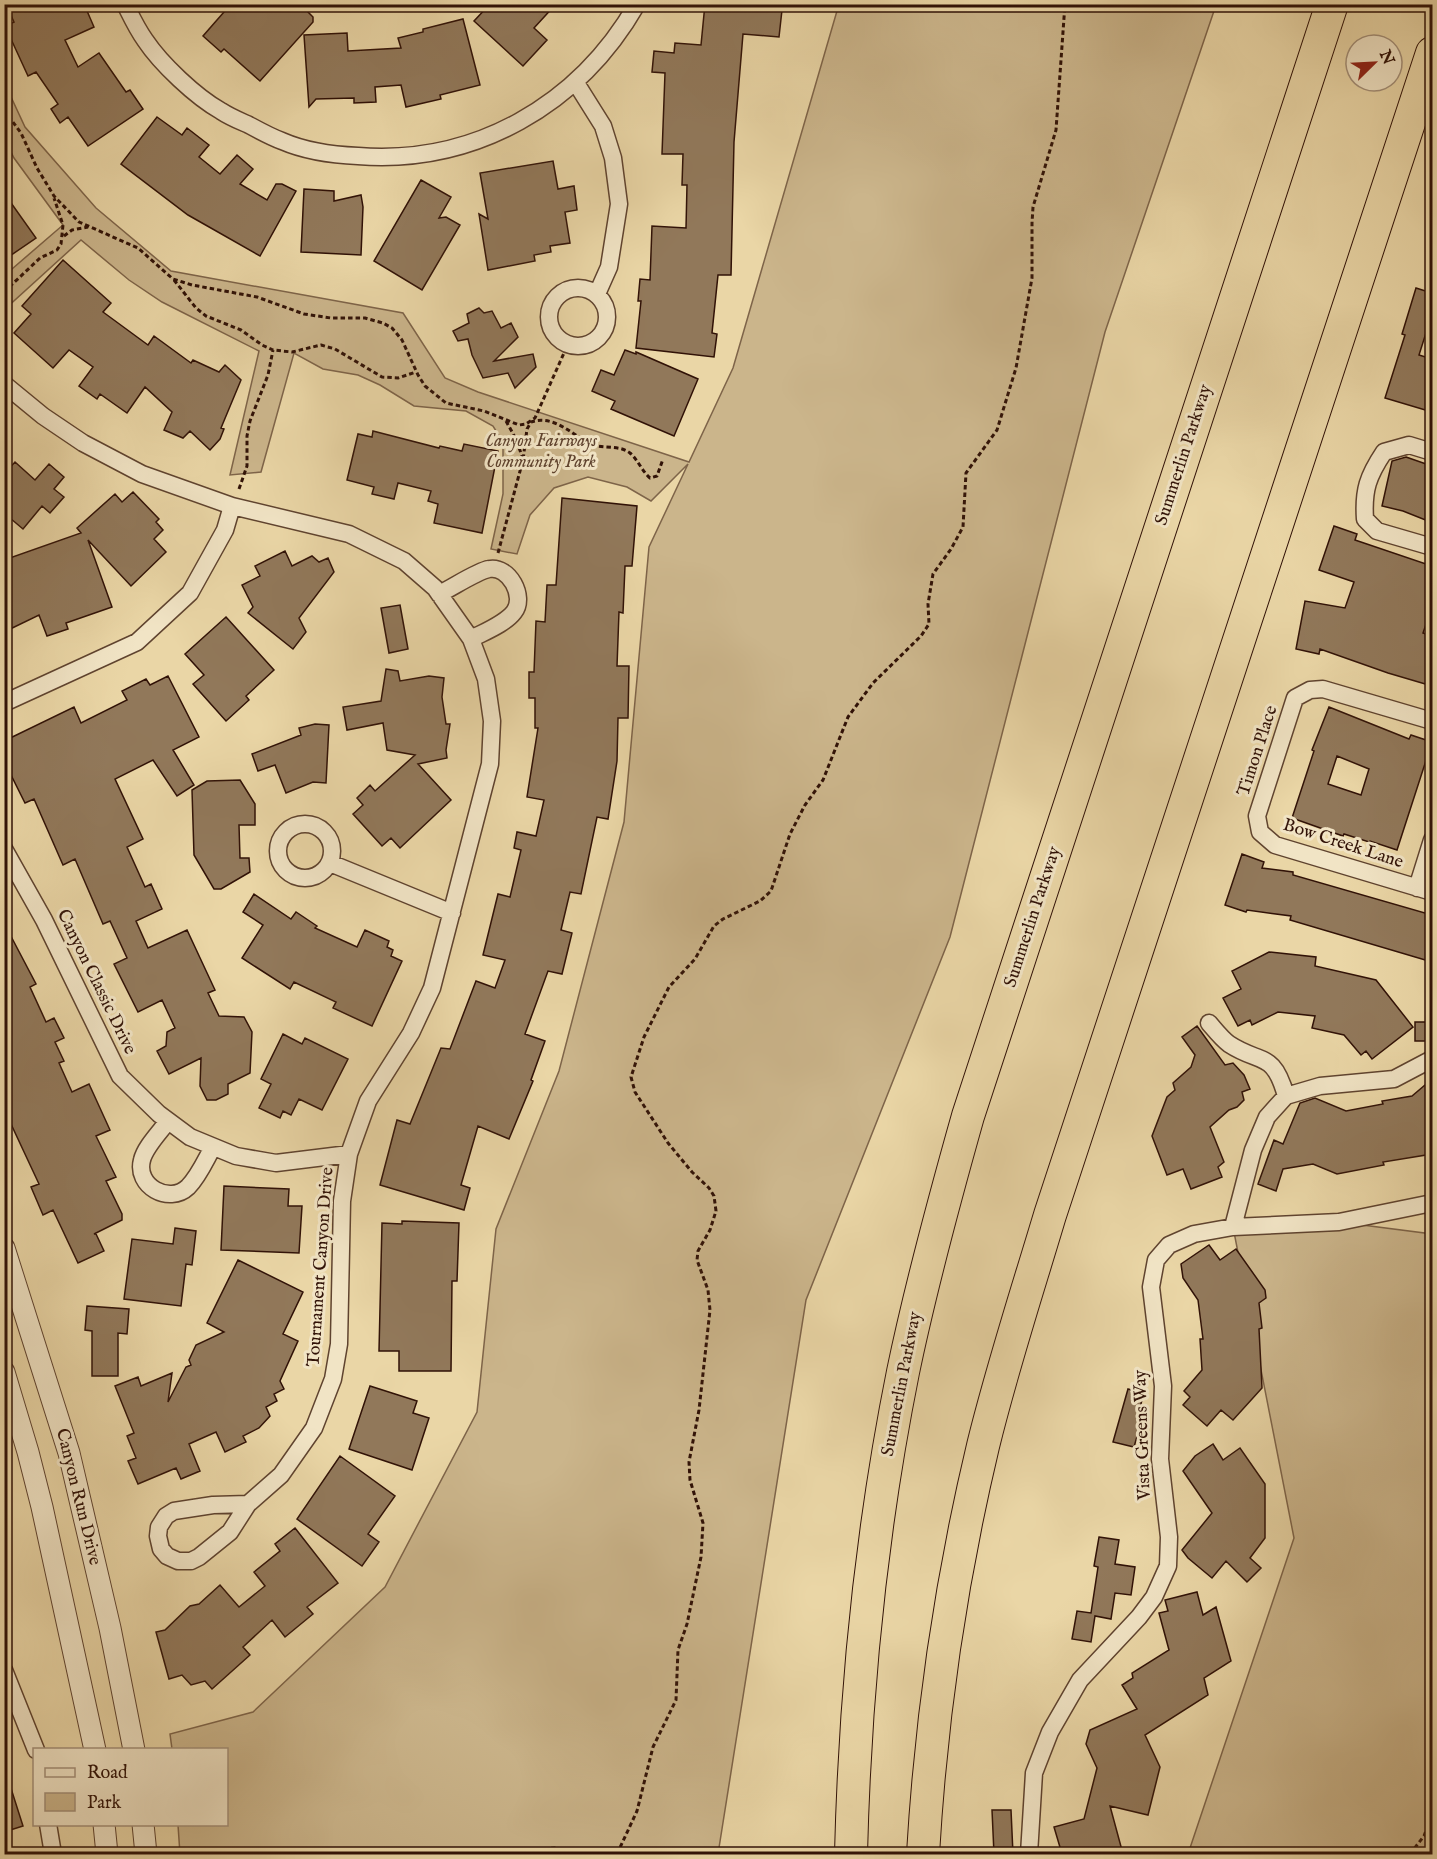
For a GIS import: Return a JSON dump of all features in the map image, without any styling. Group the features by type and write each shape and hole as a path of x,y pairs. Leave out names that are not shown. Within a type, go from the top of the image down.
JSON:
{"highway":[{"name":"Summerlin Parkway","path":"851,1854 856,1732 879,1511 903,1371 935,1234 968,1116 1332,4"},
{"path":"923,1854 933,1735 944,1649 961,1546 998,1389 1050,1215 1432,53"}],"street":[{"path":"125,4 152,49 180,79 220,111 284,142 333,155 384,158 435,153 479,141 526,120 576,83 622,31 637,4"},
{"path":"576,83 603,126 613,158 619,204 609,267 597,294"},
{"path":"581,288 597,294 608,314 604,331 597,340 587,345 568,344 556,336 550,325 549,314 552,303 560,294 570,289 581,288"},
{"name":"Tournament Canyon Drive","path":"4,384 43,416 83,443 142,474 232,506 349,534 404,561 435,588 471,639 486,679 492,721 490,764 432,988 411,1033 368,1101 350,1154 342,1201 339,1344 333,1379 314,1428 281,1475 248,1504 230,1532 196,1559 188,1562 167,1556 161,1549 158,1536 159,1527 166,1516 174,1511 213,1505 248,1504"},
{"path":"1432,452 1409,445 1384,452 1373,468 1364,496 1365,519 1377,531 1432,547"},
{"path":"4,703 136,642 190,593 225,530 232,506"},
{"path":"439,594 488,569 502,571 514,584 518,602 515,612 471,639"},
{"name":"Timon Place","path":"1257,816 1295,698 1310,690 1323,689 1432,721"},
{"name":"Bow Creek Lane","path":"1257,816 1260,832 1275,845 1425,890"},
{"path":"1425,890 1432,840"},
{"name":"Canyon Classic Drive","path":"4,849 44,920 120,1076 168,1121 190,1137 236,1156 276,1163 350,1154"},
{"path":"330,863 452,913"},
{"path":"1209,1023 1229,1044 1268,1061 1280,1075 1286,1096"},
{"path":"1233,1227 1253,1150 1267,1117 1286,1096 1320,1086 1394,1079 1432,1059"},
{"path":"168,1121 142,1160 141,1170 144,1179 155,1191 171,1194 186,1188 213,1147"},
{"name":"Vista Greens Way","path":"1029,1854 1034,1773 1050,1732 1080,1680 1139,1617 1154,1596 1168,1566 1169,1537 1160,1459 1163,1386 1151,1287 1156,1260 1169,1245 1194,1234 1233,1227 1339,1222 1432,1203"},
{"name":"Canyon Run Drive","path":"4,1248 69,1453 112,1639 134,1748"},
{"name":"Canyon Run Drive","path":"4,1372 42,1507 95,1748"},
{"path":"4,1670 36,1748"},
{"path":"48,1826 53,1854"},
{"path":"104,1826 107,1854"},
{"path":"143,1826 146,1854"}],"path":[{"path":"618,1854 638,1811 653,1748 676,1700 678,1650 687,1624 701,1557 703,1523 689,1472 699,1410 710,1310 708,1290 697,1260 698,1251 710,1230 716,1211 714,1196 709,1188 668,1143 635,1092 631,1077 644,1037 669,987 695,958 714,926 759,901 771,891 790,834 805,805 823,780 848,717 873,683 921,636 929,624 928,603 933,574 963,527 966,473 997,430 1016,368 1032,278 1033,207 1056,130 1065,4"},
{"path":"4,110 21,133 54,196 63,225 63,237"},
{"path":"54,196 79,222 138,248 173,279 186,297 206,316 241,330 262,345 273,350 292,352 321,345 335,349 382,377 398,378 416,372"},
{"path":"4,292 40,258 57,250 66,232 78,228 93,228"},
{"path":"173,279 192,285 257,297 304,314 331,318 365,318 383,323 392,328 402,340 425,386 447,403 484,411 519,425 538,420 563,426 595,445 624,450 634,458 650,478 657,476 663,459"},
{"path":"494,569 523,460 527,429 535,418 568,344"},
{"path":"232,506 247,466 247,436 250,421 268,375 273,350"},
{"path":"506,421 516,439 523,460"},
{"path":"1410,1854 1424,1836 1432,1815"},
{"path":"536,1849 557,1848 574,1854"}],"green space":[{"name":"Canyon Fairways Community Park","path":"839,4 1216,5 1105,332 950,937 806,1300 718,1854 180,1854 178,1826 228,1826 228,1748 172,1748 170,1734 253,1712 385,1587 477,1412 496,1229 559,1071 624,822 649,547 688,464 651,501 627,487 588,477 554,488 530,515 517,554 491,549 503,494 503,442 493,426 466,411 414,406 380,385 358,375 323,369 294,353 261,472 230,475 259,351 162,302 129,280 81,240 5,309 5,275 63,225 14,158 5,140 5,84 25,127 96,208 171,271 403,313 445,378 478,392 689,462 733,368"},
{"path":"1339,1222 1432,1234 1432,1854 1188,1854 1294,1538 1233,1227"}],"building":[{"path":"6,4 84,4 94,27 65,40 78,67 99,53 126,92 130,90 143,109 88,146 68,117 60,123 51,109 58,104 36,72 28,76 5,26 14,22"},
{"path":"231,4 300,4 313,17 313,22 260,81 224,49 221,52 203,36"},
{"path":"490,4 556,4 534,28 547,40 523,66 474,21"},
{"path":"705,4 772,4 772,9 782,10 779,37 743,34 734,142 731,275 718,275 712,333 717,334 714,357 636,348 641,301 638,301 640,279 650,280 652,226 686,228 687,185 682,185 683,154 662,154 665,73 652,72 654,51 674,53 675,43 701,45"},
{"path":"463,19 480,85 440,95 441,99 406,107 401,85 375,87 376,102 354,103 354,98 316,99 309,107 304,35 347,33 348,51 401,48 398,38"},
{"path":"157,117 182,135 187,128 209,145 199,157 220,174 237,155 253,169 240,184 267,200 276,184 282,184 296,191 260,256 188,215 121,164"},
{"path":"553,161 558,189 574,186 577,210 565,212 570,243 550,246 551,252 534,255 535,261 488,270 479,214 488,219 480,173"},
{"path":"421,180 451,197 439,218 446,217 460,225 422,290 374,261"},
{"path":"304,189 334,191 334,201 361,195 363,207 361,255 301,252"},
{"path":"4,193 36,238 4,260"},
{"path":"63,260 111,303 103,312 148,345 154,336 191,363 193,360 219,372 225,365 241,380 221,428 224,429 220,439 210,450 190,431 183,438 164,430 172,412 145,387 127,413 100,394 97,399 79,386 93,367 69,350 53,368 14,333 31,314 22,306"},
{"path":"1416,288 1432,293 1432,314 1419,355 1432,359 1432,412 1385,398 1405,335 1402,334"},
{"path":"479,308 484,313 492,311 501,328 511,323 518,337 494,361 533,354 536,367 515,388 508,373 483,378 472,355 468,339 458,341 453,331 469,323 467,314"},
{"path":"625,350 636,354 636,352 698,379 674,436 611,409 615,401 592,391 601,370 614,375"},
{"path":"373,431 439,448 440,446 462,451 464,444 498,451 482,533 434,523 438,504 428,501 431,491 398,483 394,499 372,494 374,487 347,480 358,434 372,437"},
{"path":"1406,457 1432,466 1432,508 1428,521 1382,506 1392,461"},
{"path":"15,462 35,480 49,464 64,477 54,489 64,497 50,513 42,506 23,529 4,513 4,474"},
{"path":"133,492 159,519 156,522 163,530 154,539 166,552 131,586 88,540 112,607 66,623 68,629 47,636 39,615 4,632 4,560 81,533 77,528 115,494 122,502"},
{"path":"562,498 637,506 632,566 625,566 623,613 619,612 617,666 629,666 628,718 618,718 617,761 608,819 597,817 581,894 570,892 561,930 572,933 562,974 548,971 525,1034 545,1041 531,1080 533,1081 509,1139 478,1126 461,1185 470,1188 464,1210 380,1185 397,1120 410,1124 441,1048 450,1049 476,981 495,988 505,960 483,955 498,894 510,897 521,850 514,848 517,832 536,836 544,800 527,797 538,728 535,728 535,698 529,698 529,672 534,672 536,621 545,622 547,585 556,585"},
{"path":"1334,526 1357,534 1355,540 1432,566 1432,607 1423,633 1432,636 1432,686 1320,649 1319,654 1296,649 1305,601 1345,608 1354,582 1319,570"},
{"path":"285,551 292,566 312,556 319,562 328,558 334,572 299,618 306,632 293,649 248,613 253,607 242,585 260,576 255,566"},
{"path":"400,605 408,649 389,653 381,608"},
{"path":"226,617 274,670 246,696 249,700 226,721 193,684 204,675 185,654"},
{"path":"386,669 398,671 400,681 429,676 444,678 442,697 446,724 450,724 447,758 418,764 451,800 400,848 391,838 382,846 353,814 363,805 357,798 370,785 375,791 415,755 387,750 383,723 347,730 343,707 381,701"},
{"path":"168,676 199,737 173,750 194,785 177,796 153,760 115,779 143,839 127,847 145,887 151,884 162,909 136,921 148,948 187,930 215,990 208,993 219,1016 244,1017 252,1032 250,1073 228,1084 228,1094 216,1100 207,1100 200,1086 201,1058 169,1074 157,1051 166,1046 167,1032 175,1028 162,1000 138,1012 114,964 127,958 110,921 103,924 75,859 63,865 34,799 25,803 4,761 4,741 74,707 81,723 127,700 122,691 146,679 150,685"},
{"path":"1329,707 1409,739 1411,735 1432,742 1397,850 1344,834 1343,836 1292,818 1314,751 1312,750","holes":["1337,756 1369,769 1361,795 1328,784"]},
{"path":"315,724 329,725 326,783 313,782 286,793 275,765 258,771 252,754 301,735 299,728"},
{"path":"240,780 255,804 255,825 239,825 240,858 249,858 250,872 221,889 214,889 194,855 192,790 207,781"},
{"path":"1242,854 1264,862 1262,868 1293,872 1293,875 1432,915 1432,962 1290,920 1291,916 1247,910 1246,912 1225,905"},
{"path":"254,894 291,919 296,912 317,926 315,928 357,947 365,930 389,941 387,947 393,950 391,956 402,961 372,1026 333,1008 336,1002 294,982 290,989 242,958 263,925 243,912"},
{"path":"4,923 36,984 30,987 46,1022 54,1018 64,1038 55,1042 64,1061 59,1063 72,1092 89,1084 110,1130 96,1136 116,1177 106,1181 122,1214 122,1220 94,1234 104,1251 78,1263 53,1210 43,1215 31,1187 39,1184 4,1109"},
{"path":"1269,952 1316,957 1315,966 1376,980 1413,1027 1372,1059 1366,1051 1361,1055 1344,1035 1312,1028 1315,1016 1278,1012 1252,1025 1250,1020 1238,1026 1223,998 1241,989 1232,971"},
{"path":"1415,1022 1432,1022 1432,1041 1415,1041"},
{"path":"1197,1026 1225,1065 1233,1063 1244,1075 1250,1089 1242,1092 1244,1100 1237,1107 1229,1110 1210,1127 1224,1162 1218,1167 1222,1177 1191,1189 1183,1169 1167,1175 1152,1136 1167,1097 1175,1090 1173,1083 1191,1067 1195,1055 1182,1037"},
{"path":"283,1034 302,1044 305,1038 348,1059 322,1110 299,1099 291,1115 283,1111 280,1118 259,1108 271,1084 261,1079"},
{"path":"1432,1079 1432,1154 1383,1162 1384,1165 1337,1174 1313,1164 1283,1169 1276,1191 1258,1184 1274,1140 1283,1144 1300,1103 1315,1098 1346,1111 1412,1096"},
{"path":"224,1186 289,1189 288,1206 302,1206 299,1253 221,1250"},
{"path":"402,1221 459,1223 457,1281 452,1281 451,1371 399,1371 399,1351 379,1351 382,1223 402,1224"},
{"path":"175,1228 196,1231 192,1265 186,1264 181,1306 124,1299 132,1239 173,1244"},
{"path":"1209,1245 1220,1260 1236,1249 1265,1290 1266,1298 1259,1303 1262,1328 1259,1329 1262,1388 1233,1420 1221,1410 1207,1426 1183,1405 1190,1397 1184,1391 1202,1370 1200,1339 1203,1339 1198,1300 1183,1278 1181,1264"},
{"path":"238,1260 303,1292 283,1334 298,1341 280,1381 284,1389 274,1394 277,1401 266,1407 270,1416 259,1428 243,1436 246,1442 225,1452 216,1432 189,1444 200,1471 181,1479 176,1468 138,1484 128,1461 136,1458 127,1436 134,1433 115,1386 138,1377 141,1386 172,1373 168,1402 186,1367 191,1365 189,1360 196,1345 224,1332 207,1323"},
{"path":"87,1306 129,1309 127,1334 118,1333 118,1376 92,1376 92,1331 85,1330"},
{"path":"370,1386 417,1401 413,1413 429,1418 412,1470 349,1449"},
{"path":"1128,1389 1144,1393 1137,1418 1142,1419 1134,1447 1113,1442"},
{"path":"1213,1444 1223,1460 1240,1448 1265,1484 1265,1538 1250,1558 1261,1568 1247,1582 1226,1561 1212,1578 1182,1550 1212,1513 1183,1471 1195,1456"},
{"path":"340,1456 395,1496 368,1534 379,1542 362,1566 297,1519"},
{"path":"295,1528 338,1583 307,1607 313,1614 285,1637 272,1620 243,1647 250,1655 212,1689 205,1681 191,1685 182,1675 169,1679 156,1632 165,1630 190,1606 199,1604 220,1585 239,1607 265,1586 254,1572 280,1551 275,1544"},
{"path":"1099,1537 1119,1540 1115,1564 1135,1567 1131,1595 1115,1593 1111,1619 1095,1616 1091,1642 1072,1639 1077,1611 1091,1613 1098,1567 1094,1566"},
{"path":"1197,1592 1203,1615 1216,1607 1231,1661 1204,1678 1208,1695 1145,1735 1160,1767 1148,1815 1110,1806 1123,1854 1062,1854 1054,1827 1084,1819 1097,1768 1086,1744 1090,1730 1137,1709 1122,1685 1133,1678 1132,1673 1169,1650 1159,1613 1168,1611 1165,1600"},
{"path":"4,1779 8,1779 23,1826 4,1832"},
{"path":"992,1810 1011,1810 1013,1854 994,1854"}]}
